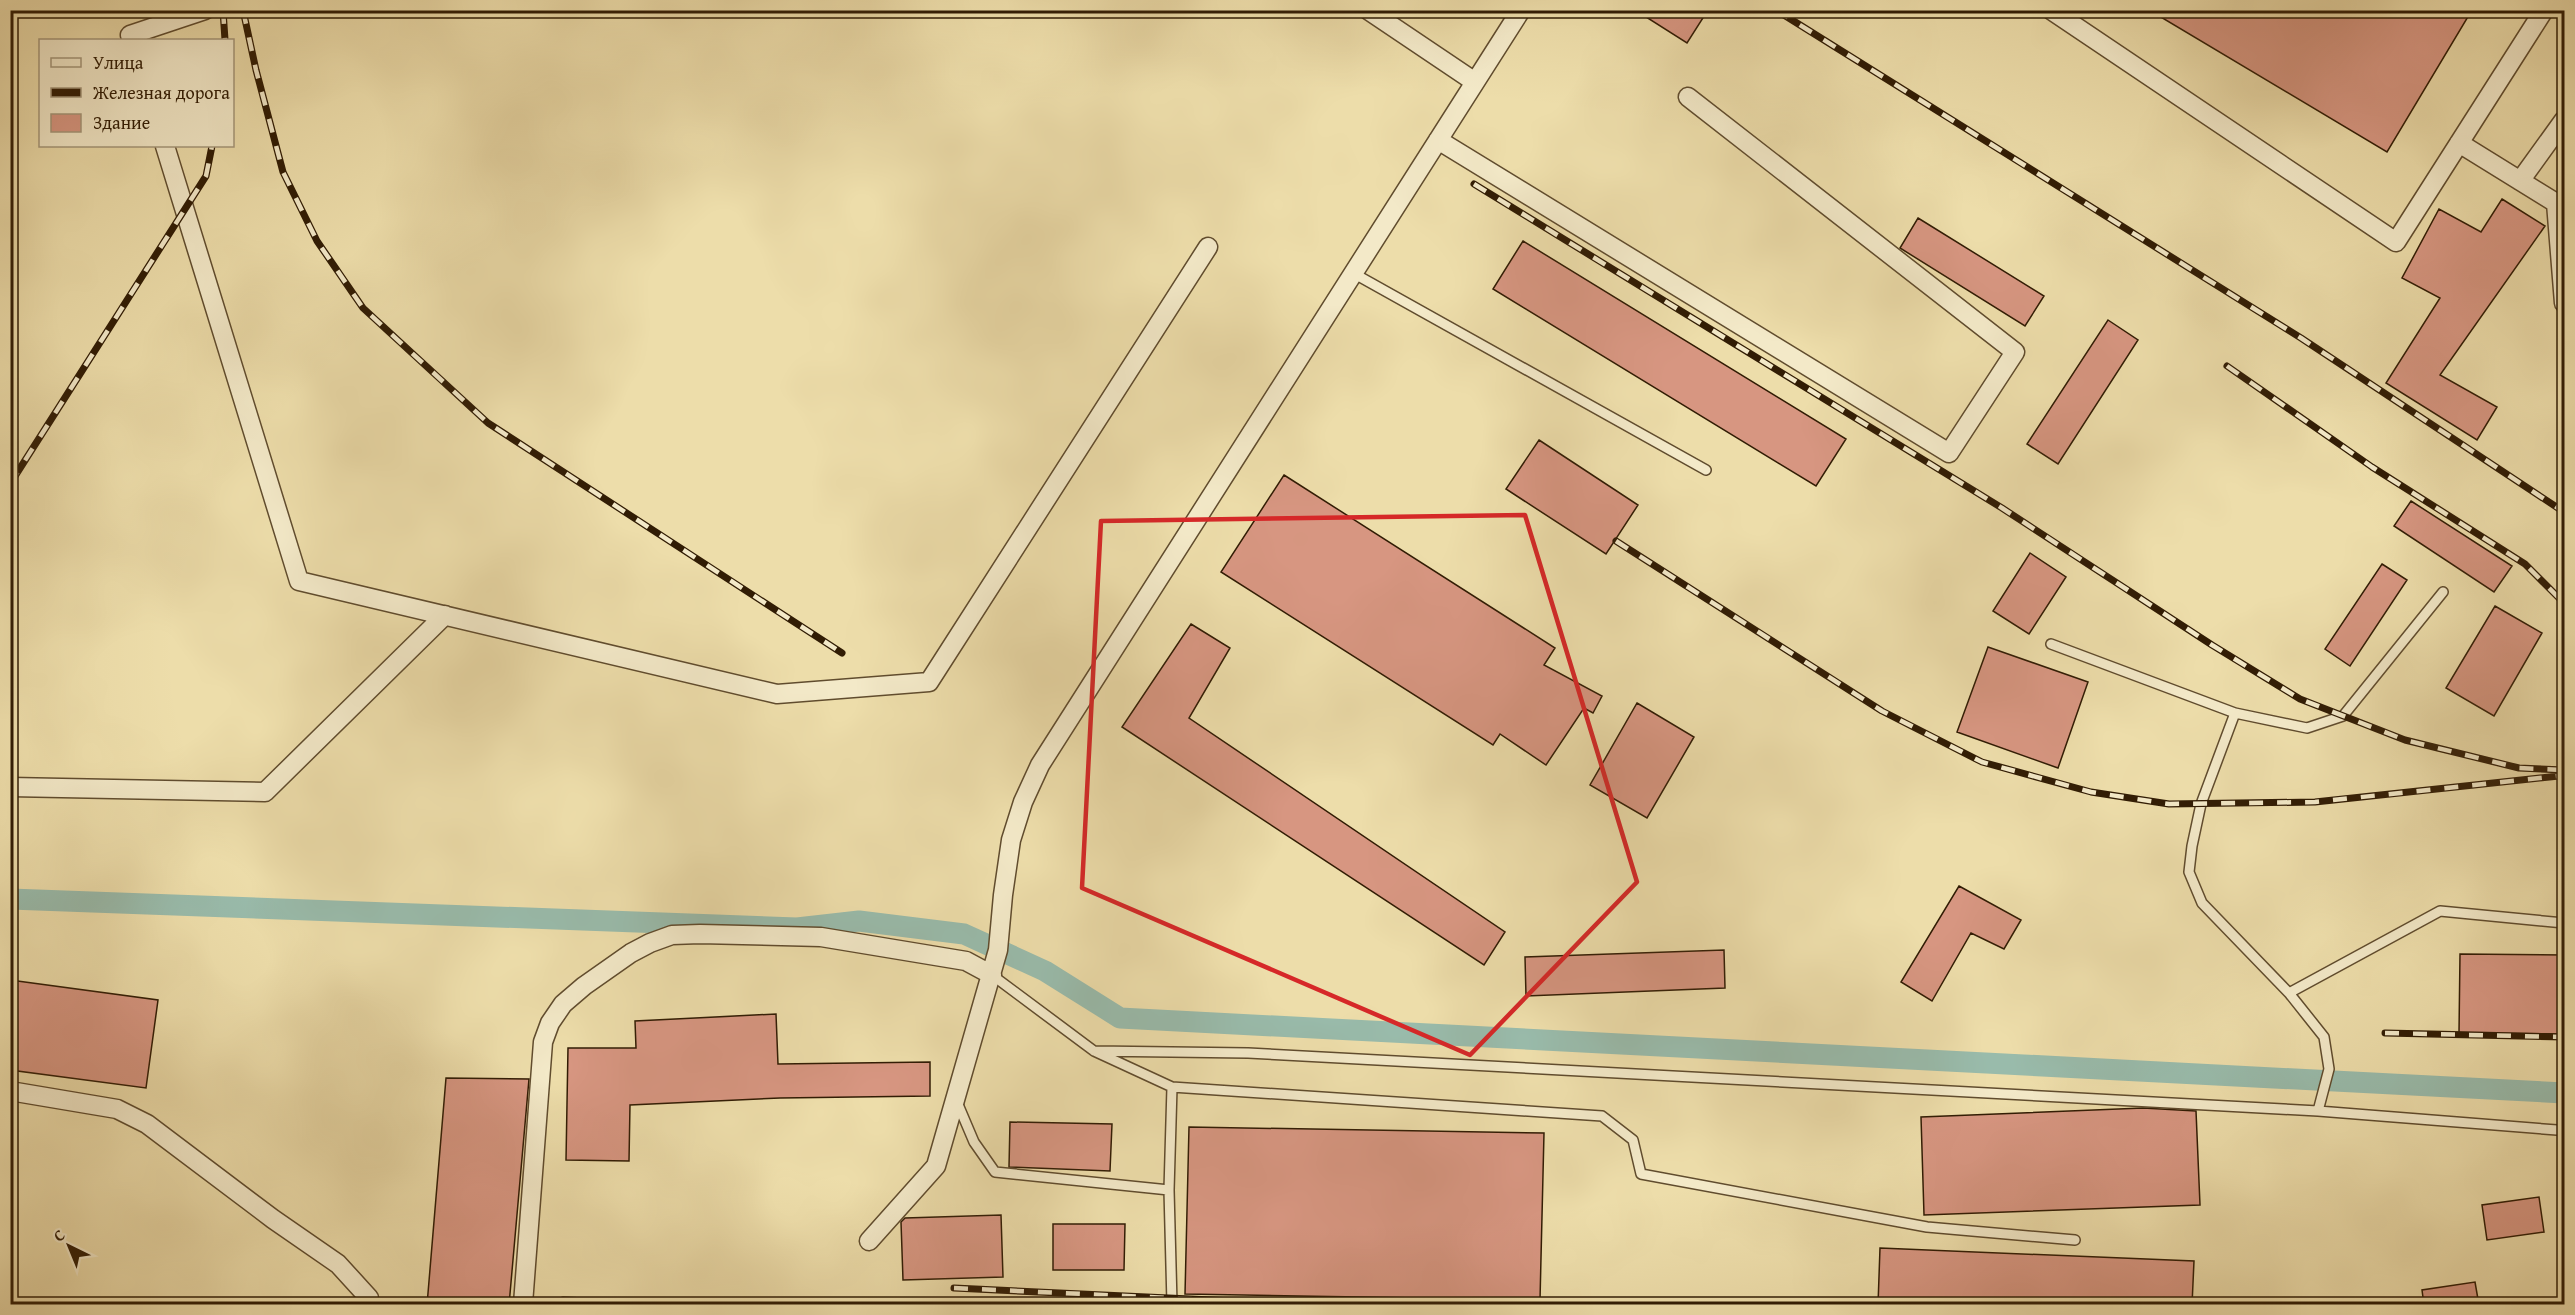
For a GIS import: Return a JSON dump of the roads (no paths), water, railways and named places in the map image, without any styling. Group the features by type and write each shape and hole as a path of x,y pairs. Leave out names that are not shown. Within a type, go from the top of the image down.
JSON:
{"street":[{"path":"132,39 130,35 205,10"},
{"path":"1368,10 1475,82"},
{"path":"869,1241 936,1166 999,950 1003,894 1011,840 1023,802 1040,765 1521,10"},
{"path":"2051,10 2396,242 2544,10"},
{"path":"1438,140 1949,453 2015,352 1688,97"},
{"path":"2520,181 2565,120"},
{"path":"2459,143 2556,203 2565,303"},
{"path":"165,147 299,580 777,694 929,682 1208,247"},
{"path":"10,788 264,792 445,615"},
{"path":"523,1305 543,1042 550,1023 563,1004 609,967 650,943 672,935 700,934 820,937 966,961 992,975"},
{"path":"10,1091 117,1108 147,1124 273,1219 338,1264 369,1298"}],"lane":[{"path":"1353,273 1706,470"},
{"path":"2051,645 2235,713 2307,728 2343,716 2443,592"},
{"path":"2235,713 2200,804 2189,872 2202,903 2289,993 2324,1037 2329,1069 2318,1111"},
{"path":"2289,993 2440,911 2565,923"},
{"path":"992,975 1094,1051 1172,1087 1602,1116 1634,1140 1641,1174 1927,1227 2075,1240"},
{"path":"1094,1051 1248,1053 2318,1111 2557,1130"},
{"path":"1172,1087 1169,1190 1172,1305"},
{"path":"955,1097 974,1142 995,1172 1169,1190"}],"waterway":[{"path":"10,899 797,928 859,921 964,934 1045,971 1120,1018 2564,1093"}],"railway":[{"path":"223,10 225,39"},
{"path":"243,10 283,172 317,241 363,308 488,423 842,653"},
{"path":"1776,10 2301,338 2564,512"},
{"path":"10,484 206,176 212,147"},
{"path":"1474,184 2002,508 2212,645 2300,699 2405,740 2519,768 2564,770"},
{"path":"2227,366 2372,467 2525,564 2564,603"},
{"path":"1616,541 1882,711 1982,762 2091,792 2169,804 2315,802 2559,776"},
{"path":"2385,1033 2564,1037"},
{"path":"954,1288 1298,1304"},
{"path":"563,1300 676,1304"}]}
